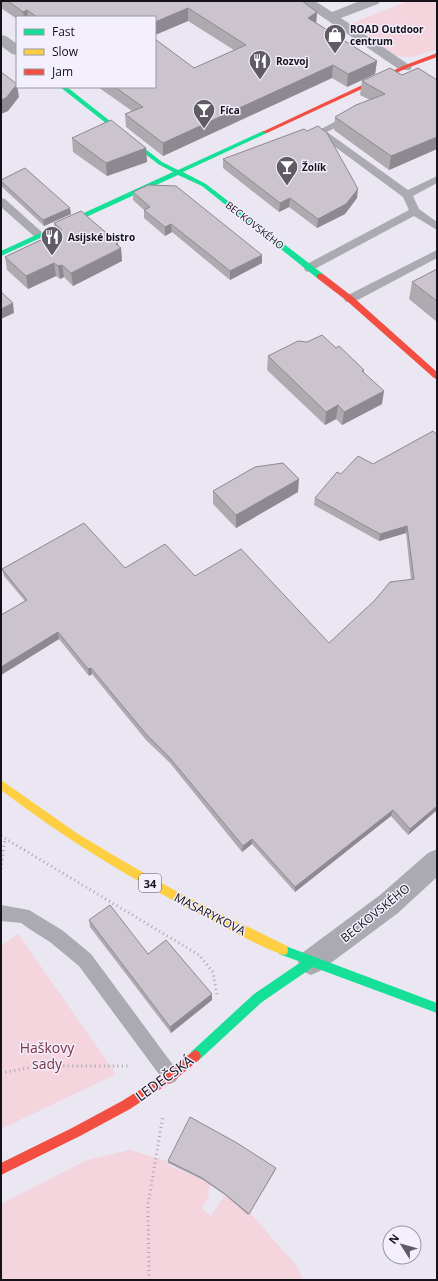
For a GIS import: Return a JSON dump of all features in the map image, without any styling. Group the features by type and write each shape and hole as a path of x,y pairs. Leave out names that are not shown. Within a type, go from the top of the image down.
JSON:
{"street":[{"path":"306,1 405,68"},
{"path":"330,17 373,1"},
{"path":"1,38 16,50"},
{"path":"1,254 256,136 405,68 437,55"},
{"name":"BECKOVSKÉHO","path":"64,88 160,163 204,184 350,299 437,376"},
{"name":"MASARYKOVA","path":"1,784 21,800 124,868 268,944 311,962 437,1008"},
{"name":"BECKOVSKÉHO","path":"311,962 389,904 437,861"},
{"name":"LEDEČSKÁ","path":"1,1169 95,1122 132,1101 170,1076 203,1050 252,1003 311,962"}],"lane":[{"path":"348,118 320,132 407,195 415,211 437,227"},
{"path":"407,195 437,179"},
{"path":"1,201 40,236"},
{"path":"309,268 415,211"},
{"path":"350,299 437,254"},
{"path":"1,913 23,916 56,936 85,960 170,1076"}],"path":[{"path":"1,869 5,839"},
{"path":"1,1073 39,1066 135,1066"},
{"path":"149,1280 148,1205 170,1076"}],"green space":[{"path":"408,1 437,1 437,49 413,57 397,56 348,25"},
{"name":"Haškovy sady","path":"18,934 116,1074 1,1129 1,946"},
{"path":"130,1150 169,1162 168,1165 203,1180 211,1186 207,1192 210,1194 202,1208 211,1216 225,1195 248,1215 250,1213 296,1265 303,1280 1,1280 1,1204 87,1160"}],"building":[{"path":"8,1 302,1 317,12 308,18 377,61 348,74 333,65 163,143 125,114 143,107 116,88 156,88 156,40 194,68 246,45 188,8 156,22 156,16 36,16 27,10 23,12"},
{"path":"390,68 402,75 418,68 437,80 437,137 391,156 335,117 356,105 385,94 362,81"},
{"path":"1,72 16,83 16,85 6,98 1,100"},
{"path":"111,120 146,148 106,163 72,138"},
{"path":"318,126 327,133 358,189 346,204 318,219 290,198 280,203 223,159 304,129 307,131"},
{"path":"25,168 70,208 43,220 1,181"},
{"path":"148,185 176,186 262,255 230,271 171,224 165,227 144,210 150,207 133,192"},
{"path":"81,211 118,243 116,244 121,248 71,273 62,265 58,266 54,263 26,276 5,257 62,230 54,223"},
{"path":"437,269 437,301 412,282"},
{"path":"1,292 13,303 1,309"},
{"path":"322,335 336,348 339,346 364,370 362,371 384,391 344,412 338,405 326,412 268,356 298,341 307,342"},
{"path":"433,431 437,435 437,806 410,829 393,810 295,887 252,839 243,846 170,758 146,734 91,668 88,669 58,632 1,667 1,615 27,600 2,569 84,523 125,568 165,544 195,576 241,549 329,643 375,600 390,582 414,579 407,526 380,534 315,498 337,472 341,474 358,456 373,464"},
{"path":"283,463 299,479 236,515 213,491 255,467"},
{"path":"110,905 148,954 166,940 212,994 170,1027 89,920"},
{"path":"190,1117 237,1143 276,1168 249,1214 225,1194 202,1178 168,1161"}],"traffic: fast":[{"path":"64,88 160,163 204,185 320,276"},
{"path":"1,254 265,132"},
{"path":"283,950 437,1008"},
{"path":"195,1056 258,998 311,962"}],"traffic: slow":[{"path":"1,784 75,837 127,869 254,937 283,950"}],"traffic: jam":[{"path":"265,132 405,67 437,55"},
{"path":"320,276 350,299 437,376"},
{"path":"1,1169 76,1132 126,1105 173,1074 195,1056"}],"place":[{"name":"ROAD Outdoor centrum","path":"335,54"},
{"name":"Rozvoj","path":"260,80"},
{"name":"Fíca","path":"204,130"},
{"name":"Žolík","path":"287,186"},
{"name":"Asijské bistro","path":"52,256"}]}
